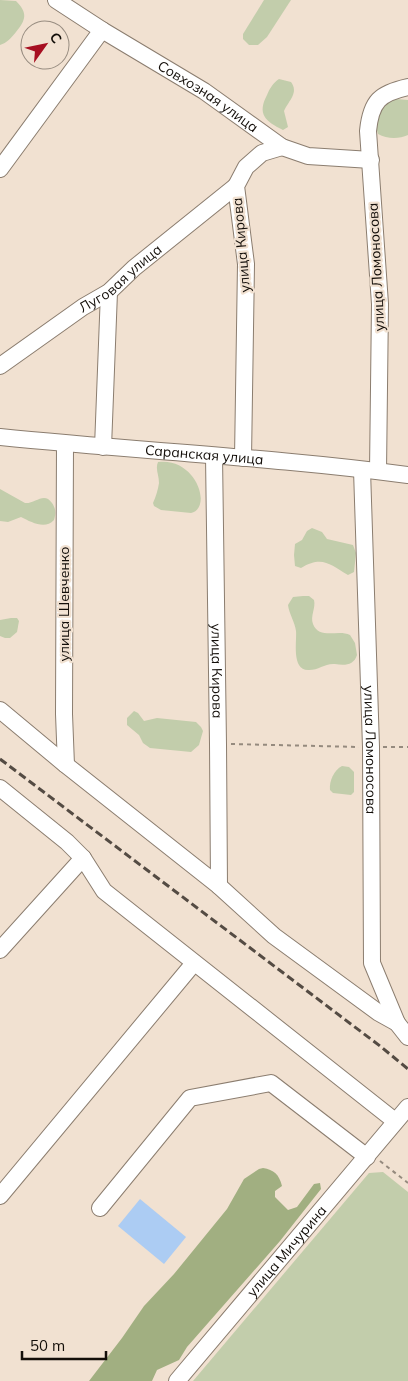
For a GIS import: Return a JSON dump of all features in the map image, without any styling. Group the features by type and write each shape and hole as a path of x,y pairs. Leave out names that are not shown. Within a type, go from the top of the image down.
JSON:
{"street":[{"name":"Совхозная улица","path":"56,0 204,91 282,148 308,156 371,160"},
{"path":"0,169 102,30"},
{"name":"улица Ломоносова","path":"378,471 380,304 368,131 369,121 380,97 388,92 408,86"},
{"name":"улица Кирова","path":"243,458 246,264 236,186 246,167 262,153 282,148"},
{"name":"Луговая улица","path":"0,366 83,307 108,292 134,268 236,186"},
{"path":"103,447 108,292"},
{"name":"Саранская улица","path":"0,437 243,458 408,475"},
{"name":"улица Шевченко","path":"65,444 64,714 66,765"},
{"name":"улица Кирова","path":"214,456 219,886"},
{"name":"улица Ломоносова","path":"362,470 371,747 372,963 398,1023"},
{"path":"0,710 66,765 219,886 274,936 379,1012 398,1023 408,1037"},
{"path":"0,788 39,818 83,858 104,891 395,1121"},
{"path":"0,950 83,858"},
{"path":"0,1196 194,963"},
{"path":"100,1208 190,1098 271,1084 368,1155"},
{"name":"улица Мичурина","path":"176,1381 408,1107"}],"path":[{"path":"218,744 408,747"},
{"path":"368,1155 408,1183"}],"green space":[{"path":"0,0 16,1 24,13 24,20 20,20 20,26 7,42 0,45"},
{"path":"264,0 291,0 267,37 258,45 249,45 243,39 243,34"},
{"path":"279,79 291,82 294,90 284,111 288,127 283,130 267,120 263,112 268,92"},
{"path":"390,100 408,100 408,135 393,138 382,136 378,134 376,127 378,110"},
{"path":"158,462 171,463 182,467 191,475 200,493 200,502 197,509 191,513 161,510 154,506 153,503 159,483"},
{"path":"0,489 25,503 46,498 55,509 54,520 42,525 21,517 8,522 0,521"},
{"path":"312,528 322,532 327,539 353,545 356,553 354,572 348,575 331,565 321,562 315,562 301,568 295,566 295,544 302,540 307,531"},
{"path":"309,596 314,600 312,621 316,629 324,633 345,633 350,635 355,643 357,655 351,663 346,665 328,665 309,670 303,669 300,666 296,655 296,631 288,605 293,597"},
{"path":"17,618 19,621 17,632 10,638 0,636 0,620"},
{"path":"134,711 144,721 157,718 196,722 203,731 199,745 191,752 150,748 127,725 127,718"},
{"path":"342,766 349,767 354,772 354,792 351,795 333,793 330,790 333,776"},
{"path":"263,1168 273,1171 278,1176 282,1186 275,1191 275,1197 288,1210 297,1207 314,1184 320,1183 321,1189 280,1241 187,1347 179,1360 157,1370 152,1381 89,1381 144,1306 174,1274 227,1209 244,1179"},
{"path":"383,1172 408,1192 408,1381 193,1381 369,1173"}],"water":[{"path":"140,1199 186,1237 164,1264 118,1226"}],"railway":[{"path":"0,759 408,1069"}]}
